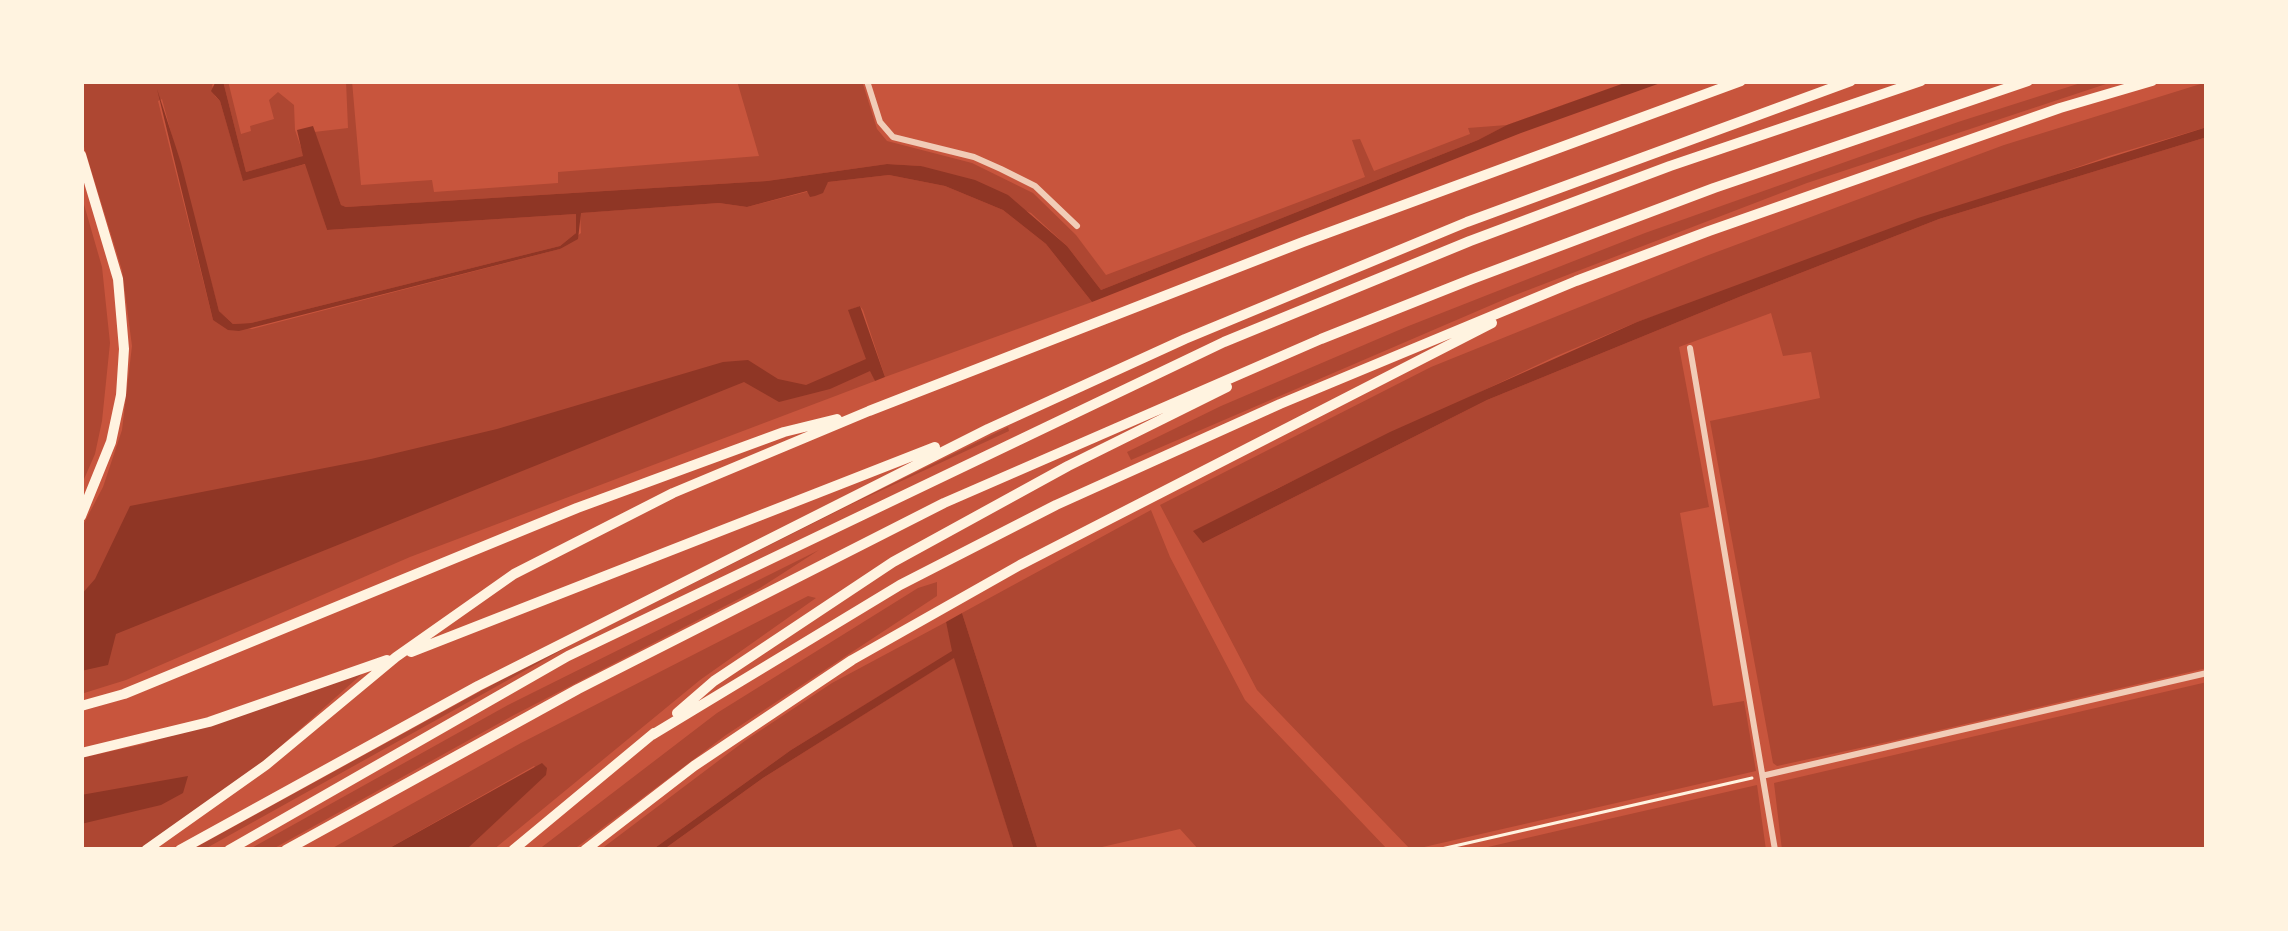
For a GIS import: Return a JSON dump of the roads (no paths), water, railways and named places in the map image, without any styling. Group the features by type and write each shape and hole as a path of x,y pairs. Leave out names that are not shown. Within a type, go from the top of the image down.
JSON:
{"highway":[{"path":"146,850 266,765 396,657 514,574 673,494 869,411 1304,242 1742,81"},
{"path":"179,850 478,686 988,428 1467,222 1851,81"},
{"path":"229,850 568,656 1224,342 1670,166 1921,81"},
{"path":"286,850 578,688 944,503 1321,339 1714,188 2028,81"},
{"path":"652,734 900,585 1057,506 1280,404 1576,281 1916,157 2152,81"},
{"path":"81,155 118,279 123,335 118,413 81,516"},
{"path":"585,850 694,766 870,650 1258,440 1576,281"},
{"path":"513,850 714,681 893,562 1047,476 1321,339"},
{"path":"81,706 124,694 577,508 784,432 869,411"},
{"path":"81,753 145,740 272,701 988,428"}],"street":[{"path":"867,81 880,122 892,136 974,157 1001,169 1035,186 1077,226"},
{"path":"1690,348 1775,850"},
{"path":"1765,775 2207,673"}]}
